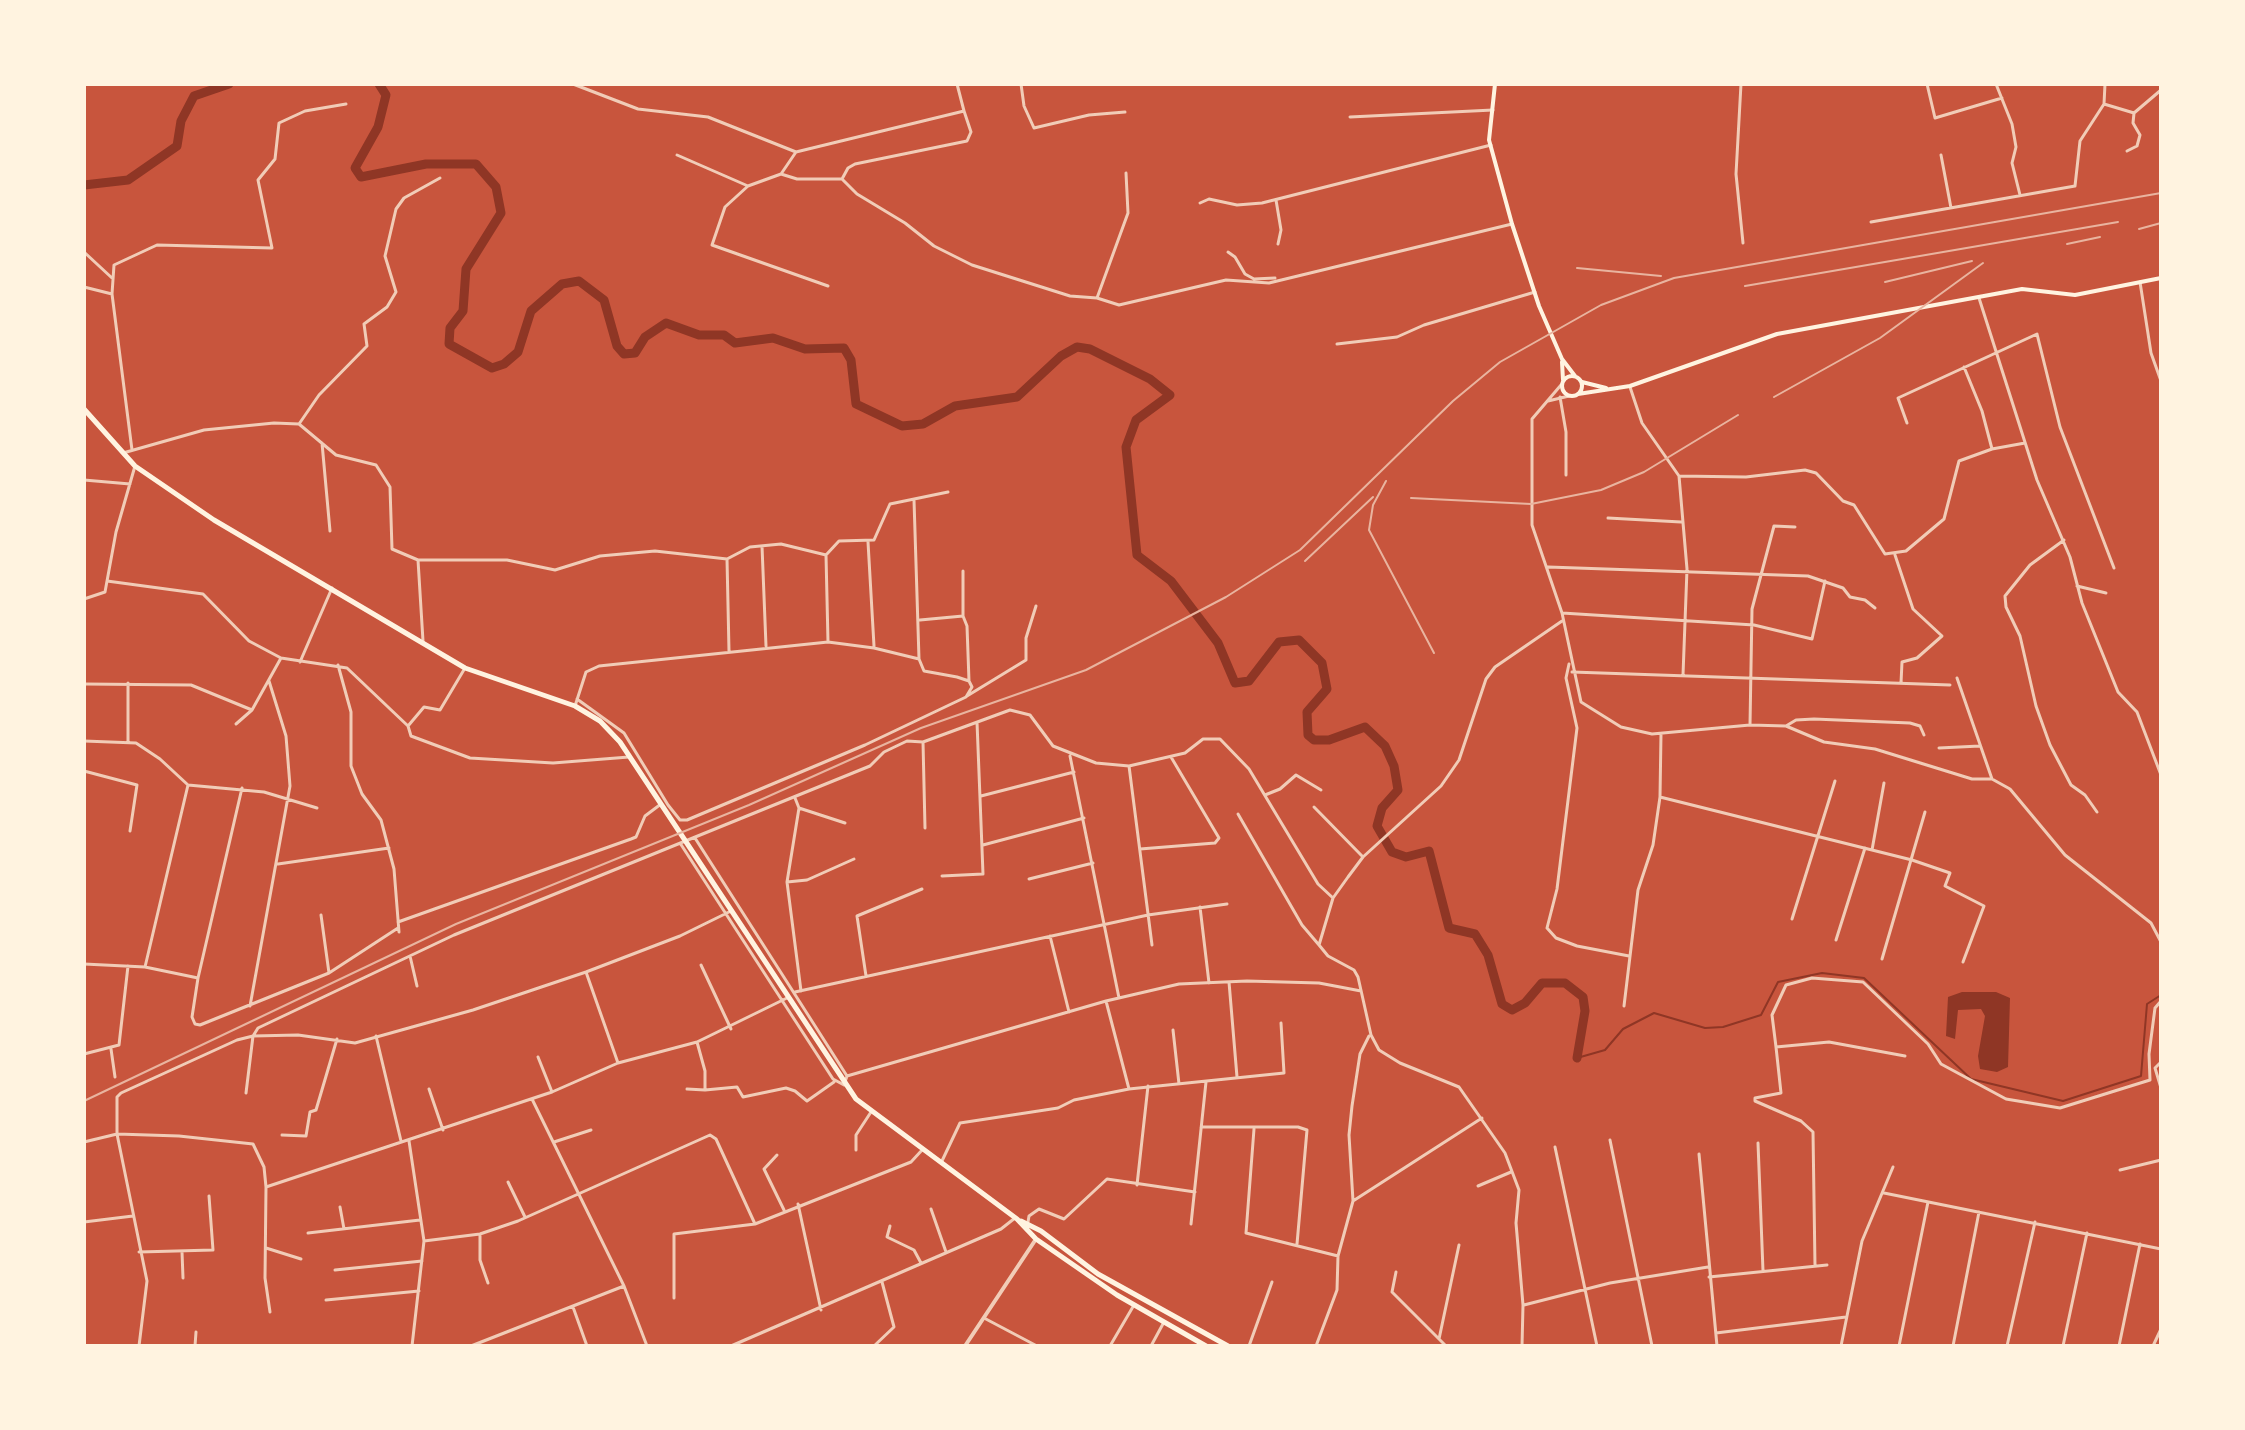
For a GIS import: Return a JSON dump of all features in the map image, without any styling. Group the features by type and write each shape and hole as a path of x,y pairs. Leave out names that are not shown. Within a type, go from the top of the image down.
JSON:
{"main road":[{"path":"1495,84 1491,145 1512,224 1535,292 1562,359 1582,382 1609,389"},
{"path":"1562,359 1562,383 1569,396 1630,386 1777,334 2022,289 2075,295 2161,278"},
{"path":"1562,383 1575,376"},
{"path":"1578,394 1582,382"},
{"path":"84,409 135,466 214,520 465,668 576,703 600,721 630,757 729,912 790,995 837,1080 871,1112 1098,1274 1228,1346"},
{"path":"1016,1218 1036,1239 1134,1305 1206,1346"}],"street":[{"path":"573,84 638,109 708,117 796,152 964,111"},
{"path":"842,179 848,168 855,164 967,141 971,132 957,84"},
{"path":"1021,84 1024,106 1034,128 1089,115 1125,112"},
{"path":"1741,84 1736,174 1743,243"},
{"path":"1927,84 1935,118 2003,97"},
{"path":"1996,84 2003,97 2016,147 2012,163 2020,196"},
{"path":"1871,222 2075,186 2080,141 2104,104 2105,84"},
{"path":"2127,151 2137,146 2140,135 2133,123 2134,113 2161,90"},
{"path":"132,450 112,294 114,265 157,245 272,248 258,180 275,159 279,123 305,111 346,104"},
{"path":"2104,104 2134,113"},
{"path":"1350,117 1493,110"},
{"path":"1200,203 1209,199 1237,205 1276,200 1491,145"},
{"path":"796,152 781,174 748,186 725,207 712,245 828,286"},
{"path":"677,155 748,186"},
{"path":"1941,155 1951,208"},
{"path":"1097,298 1128,213 1126,173"},
{"path":"781,174 797,179 842,179 857,194 905,223 934,246 972,265 1070,296 1097,298 1119,305 1226,280 1269,283 1298,273"},
{"path":"299,424 319,395 367,346 363,325 387,307 396,292 385,256 396,209 404,198 440,178"},
{"path":"1276,200 1281,230 1278,244"},
{"path":"1228,252 1235,257 1245,274 1254,279 1268,280 1512,224"},
{"path":"84,252 112,278"},
{"path":"2140,282 2151,353 2161,381"},
{"path":"84,287 112,294"},
{"path":"1337,344 1397,337 1424,325 1535,292"},
{"path":"1979,298 2037,480 2064,540 2077,586 2118,692 2137,712 2161,775"},
{"path":"1907,423 1898,398 2037,334 2060,427 2114,568"},
{"path":"1964,367 1982,411 1992,449"},
{"path":"1562,383 1532,419 1532,525 1562,613 1570,663 1581,702 1621,727 1661,734 1750,725 1786,726 1824,742 1875,749 1972,779 1992,779 2010,789 2065,855 2151,923 2161,942"},
{"path":"1630,386 1642,423 1680,476 1681,522 1687,569 1683,675"},
{"path":"1548,401 1569,396"},
{"path":"1560,397 1566,432 1566,475"},
{"path":"123,453 204,430 274,423 299,424 336,455 376,465 390,487 392,549 418,560 507,560 555,570 600,556 655,551 727,559 750,547 781,544 826,555"},
{"path":"322,443 330,531"},
{"path":"1680,476 1746,477 1805,470 1816,473 1843,501 1854,505 1878,548 1885,554 1895,555 1917,544 1944,519 1959,461 1992,449 2025,443"},
{"path":"84,599 105,592 116,532 135,466"},
{"path":"84,480 130,484"},
{"path":"828,642 826,555 839,541 868,542 878,536 887,507 948,492"},
{"path":"914,500 919,659 924,671 969,681"},
{"path":"1608,518 1681,522"},
{"path":"1754,625 1749,621 1774,526 1795,527"},
{"path":"2064,540 2030,565 2005,596 2006,607 2020,636 2036,706 2050,745 2071,785 2085,795 2097,812"},
{"path":"868,542 874,648"},
{"path":"762,546 766,648"},
{"path":"1895,555 1913,609 1942,636 1917,658 1902,662 1901,683"},
{"path":"727,559 729,651"},
{"path":"418,560 422,643"},
{"path":"1548,567 1687,569 1808,576 1825,581 1875,608"},
{"path":"963,571 963,616 967,626 969,681 972,687 966,697"},
{"path":"107,581 203,594 249,641 281,658 347,668 408,726 411,736 470,758 553,763 630,757"},
{"path":"1562,613 1754,625 1812,639 1825,581"},
{"path":"2077,586 2106,593"},
{"path":"300,662 332,588"},
{"path":"919,659 874,648 828,642 592,667 586,672 576,703 624,733 680,820 811,770 966,697 1026,660 1026,638 1036,606"},
{"path":"918,620 963,616"},
{"path":"1319,945 1333,898 1363,857 1441,786 1459,760 1486,679 1495,667 1562,621"},
{"path":"1750,725 1748,678 1754,625"},
{"path":"236,724 252,710 281,658"},
{"path":"1570,663 1566,678 1577,728 1557,889 1547,928 1556,938 1577,946 1629,956"},
{"path":"242,788 198,978 192,1017 195,1024 200,1025 329,973 398,930 389,848 381,820 362,794 351,766 351,712 338,665"},
{"path":"408,726 424,707 440,710 465,668"},
{"path":"1572,672 1950,685"},
{"path":"1957,678 1992,779"},
{"path":"250,1006 277,864 290,772 286,736 269,681"},
{"path":"128,683 128,742"},
{"path":"84,684 200,687 252,710"},
{"path":"246,1093 253,1036 258,1028 410,956 870,766 884,752 907,741 923,742 997,713 1020,711 1030,715 1045,739 1070,756 1096,763 1129,766 1185,753 1203,739 1220,739 1249,769 1318,884 1333,898"},
{"path":"1786,726 1796,720 1814,719 1910,723 1920,726 1924,735"},
{"path":"942,876 983,874 977,722"},
{"path":"1624,1006 1638,890 1653,845 1660,797 1661,734"},
{"path":"84,741 128,742 149,750 188,785 242,788 317,808"},
{"path":"923,742 925,828"},
{"path":"1939,748 1980,746"},
{"path":"1070,756 1119,998"},
{"path":"1140,849 1215,843 1219,838 1171,756"},
{"path":"1129,766 1152,945"},
{"path":"84,771 137,785 130,831"},
{"path":"980,796 1074,772"},
{"path":"1265,795 1280,789 1296,775 1321,790"},
{"path":"1792,919 1835,781"},
{"path":"1872,850 1884,783"},
{"path":"145,967 188,785"},
{"path":"794,797 799,808 787,882 801,991"},
{"path":"1660,797 1912,860 1950,873 1945,886 1984,906 1963,962"},
{"path":"398,922 636,837 645,816 661,804"},
{"path":"1314,807 1363,857"},
{"path":"799,808 845,823"},
{"path":"1882,959 1925,812"},
{"path":"1238,814 1302,925 1328,956 1354,970 1362,991 1371,1035 1379,1050 1400,1063 1459,1087 1505,1153 1519,1190 1516,1223 1523,1305 1522,1346"},
{"path":"982,846 1084,818"},
{"path":"695,838 786,981 790,995 847,1076"},
{"path":"680,843 729,912 773,987 837,1080 807,1101 786,1088 743,1097 737,1087 687,1089"},
{"path":"277,864 389,848"},
{"path":"1836,940 1865,848"},
{"path":"787,882 807,880 854,859"},
{"path":"1029,879 1093,863"},
{"path":"866,976 857,916 922,889"},
{"path":"266,1187 552,1092 618,1063 697,1042 731,1029 801,991 1103,924 1227,904"},
{"path":"1200,907 1209,983"},
{"path":"139,1346 147,1281 117,1134 117,1097 121,1093 237,1040 253,1036 337,1039 355,1043 586,972 680,936 729,912"},
{"path":"321,915 329,973"},
{"path":"1050,936 1069,1012"},
{"path":"410,956 417,986"},
{"path":"84,964 145,967 198,978"},
{"path":"701,965 731,1029"},
{"path":"84,1054 119,1045 128,966"},
{"path":"586,972 618,1063"},
{"path":"1815,1266 1813,1132 1801,1121 1755,1101 1755,1098 1781,1093 1772,1015 1786,985 1812,978 1843,978 1863,982 1928,1044 1941,1064 2006,1099 2041,1107 2071,1107 2094,1096 2148,1082 2151,1077 2149,1054 2155,1008 2161,1001"},
{"path":"773,987 786,981"},
{"path":"1229,982 1237,1079"},
{"path":"847,1076 1106,1001 1179,984 1319,983 1362,991"},
{"path":"1106,1001 1129,1089"},
{"path":"941,1163 960,1123 1058,1108 1074,1100 1148,1086 1284,1073 1281,1023"},
{"path":"1173,1030 1179,1084"},
{"path":"1316,1346 1337,1290 1338,1256 1353,1201 1352,1106 1360,1054 1371,1035"},
{"path":"376,1036 401,1141"},
{"path":"282,1135 306,1136 310,1112 316,1110 337,1039"},
{"path":"697,1042 705,1071 705,1090"},
{"path":"1776,1047 1829,1042 1905,1056"},
{"path":"111,1048 115,1077"},
{"path":"538,1057 552,1092"},
{"path":"2161,1062 2155,1068 2161,1088"},
{"path":"844,1085 847,1076"},
{"path":"2151,1077 2157,1076"},
{"path":"1191,1224 1206,1082"},
{"path":"1137,1185 1148,1086"},
{"path":"429,1089 443,1130"},
{"path":"532,1098 624,1286 647,1346"},
{"path":"856,1150 856,1135 871,1112"},
{"path":"1353,1201 1482,1118"},
{"path":"1201,1127 1298,1127 1307,1130 1297,1244"},
{"path":"1254,1129 1246,1233 1338,1256"},
{"path":"554,1142 591,1130"},
{"path":"84,1142 117,1134 179,1136 253,1144 264,1167 265,1278 270,1312"},
{"path":"424,1241 480,1234 714,1135 755,1224"},
{"path":"1610,1140 1652,1346"},
{"path":"409,1141 424,1241 412,1346"},
{"path":"1758,1143 1763,1271"},
{"path":"1555,1147 1597,1346"},
{"path":"674,1298 674,1234 755,1224 798,1204 911,1162 923,1149"},
{"path":"1699,1154 1717,1346"},
{"path":"777,1155 764,1169 784,1210"},
{"path":"2120,1170 2161,1160"},
{"path":"1841,1346 1862,1241 1893,1167"},
{"path":"1478,1186 1511,1172"},
{"path":"1028,1225 1029,1216 1039,1209 1064,1219 1103,1179 1195,1192"},
{"path":"508,1182 525,1217"},
{"path":"1884,1193 2161,1249"},
{"path":"139,1252 213,1250 209,1196"},
{"path":"1899,1346 1928,1202"},
{"path":"798,1204 821,1310"},
{"path":"340,1207 344,1229"},
{"path":"931,1209 946,1252"},
{"path":"1953,1346 1980,1211"},
{"path":"84,1222 133,1216"},
{"path":"731,1346 821,1310 1001,1229 1016,1218"},
{"path":"308,1233 420,1220"},
{"path":"2007,1346 2035,1222"},
{"path":"890,1226 887,1237 914,1250 921,1263"},
{"path":"2063,1346 2087,1233"},
{"path":"480,1234 480,1260 488,1283"},
{"path":"965,1346 1036,1239"},
{"path":"2119,1346 2140,1244"},
{"path":"1439,1339 1459,1245"},
{"path":"266,1248 301,1259"},
{"path":"182,1252 183,1278"},
{"path":"335,1270 422,1261"},
{"path":"1709,1277 1827,1265"},
{"path":"1523,1305 1637,1278 1708,1267"},
{"path":"1396,1272 1392,1292 1446,1346"},
{"path":"874,1346 894,1327 882,1282"},
{"path":"1249,1346 1272,1282"},
{"path":"471,1346 624,1286"},
{"path":"326,1300 419,1291"},
{"path":"1110,1346 1134,1305"},
{"path":"573,1307 587,1346"},
{"path":"984,1317 1037,1346"},
{"path":"1716,1333 1846,1317"},
{"path":"1151,1346 1164,1322"},
{"path":"2153,1346 2161,1329"},
{"path":"195,1346 196,1332"},
{"path":"1188,1346 1191,1337"}],"shaded area":[{"path":"1962,992 1996,992 2010,998 2008,1067 1997,1072 1980,1069 1978,1056 1985,1016 1981,1009 1958,1010 1955,1039 1946,1036 1948,997"}],"waterway":[{"path":"84,185 128,180 177,146 181,121 194,96 229,84"},
{"path":"379,84 386,95 378,127 355,168 361,177 426,164 476,164 496,187 501,213 466,269 463,311 450,328 449,344 492,368 504,364 518,352 531,311 562,284 579,281 604,300 617,346 624,354 635,353 645,337 666,323 699,335 724,335 735,343 773,338 805,349 844,348 851,360 856,404 902,426 923,424 955,406 1017,397 1061,356 1077,347 1090,349 1150,379 1170,395 1136,420 1126,447 1137,555 1171,581 1218,643 1235,683 1249,681 1279,642 1299,640 1322,663 1327,689 1307,712 1308,735 1314,740 1329,740 1365,727 1385,746 1394,766 1398,790 1382,808 1377,826 1392,852 1406,857 1429,851 1449,928 1475,934 1488,955 1502,1004 1512,1010 1525,1003 1542,983 1565,983 1583,997 1585,1011 1577,1058"},
{"path":"1577,1058 1605,1050 1623,1029 1654,1013 1705,1028 1723,1027 1761,1015 1778,982 1822,973 1864,978 1971,1079 2063,1101 2141,1076 2147,1004 2161,995"}],"railway":[{"path":"84,1101 456,924 749,805 921,728 1086,670 1226,597 1300,550 1453,401 1500,362 1601,305 1674,278 2161,193"},
{"path":"1745,286 2118,222"},
{"path":"2139,229 2161,223"},
{"path":"2067,244 2100,237"},
{"path":"1885,282 1972,261"},
{"path":"1774,397 1880,338 1983,263"},
{"path":"1577,268 1661,276"},
{"path":"1411,498 1531,504 1601,490 1644,472 1738,415"},
{"path":"1386,481 1373,505 1369,530 1434,653"},
{"path":"1305,561 1373,497"}]}
